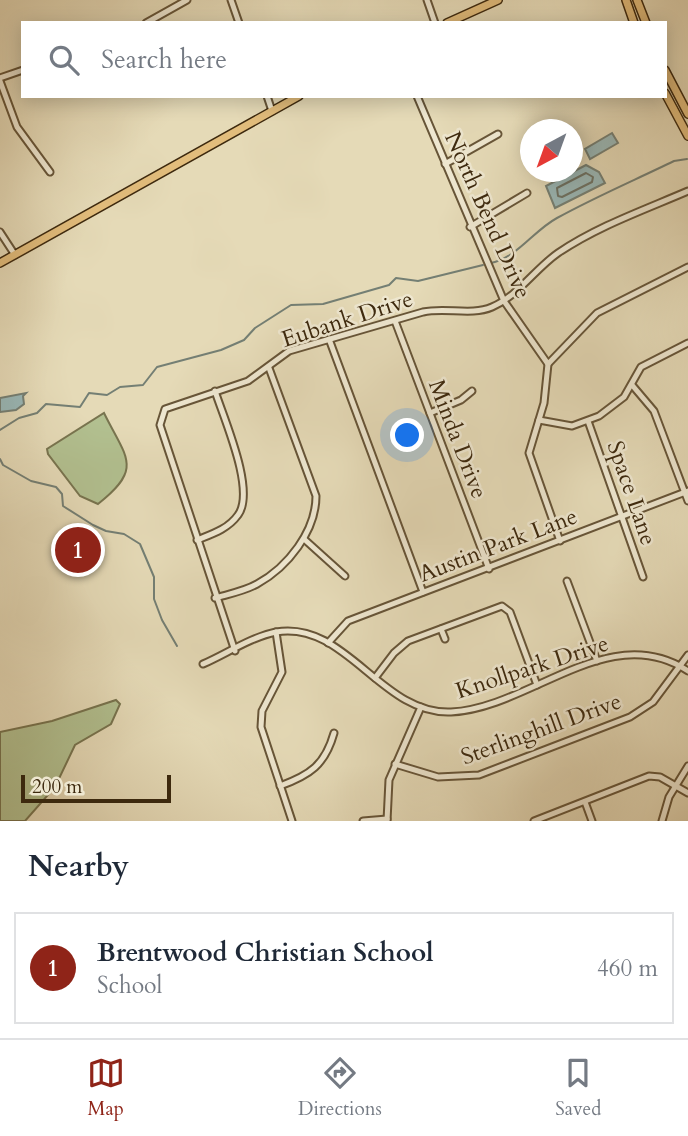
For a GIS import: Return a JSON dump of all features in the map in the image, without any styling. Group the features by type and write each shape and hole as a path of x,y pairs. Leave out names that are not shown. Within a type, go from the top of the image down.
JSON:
{"main road":[{"path":"451,21 498,0"},
{"path":"626,0 633,21"},
{"path":"637,0 645,21"},
{"path":"667,74 688,114"},
{"path":"667,95 677,92"},
{"path":"667,97 688,136"},
{"path":"0,263 295,98"}],"street":[{"path":"150,21 187,0"},
{"path":"231,0 238,21"},
{"path":"427,0 434,21"},
{"path":"21,71 0,80 17,127 50,172"},
{"path":"268,98 272,111"},
{"name":"North Bend Drive","path":"418,98 470,227 504,301 548,364"},
{"path":"444,164 499,134"},
{"name":"Eubank Drive","path":"235,651 215,598 160,425 160,417 169,407 247,381 269,368 289,351 435,309 478,311 504,301 548,261 580,239 688,191"},
{"path":"470,227 527,193"},
{"path":"0,232 15,255"},
{"path":"559,541 529,453 544,404 548,364 597,313 688,267"},
{"name":"Minda Drive","path":"395,321 489,569"},
{"path":"329,339 423,592"},
{"path":"539,420 563,427 588,421 617,404 632,385 641,367 688,342"},
{"path":"215,598 265,579 304,539 315,516 316,496 269,368"},
{"path":"632,385 654,411 688,501"},
{"path":"197,540 230,524 244,501 244,485 215,391"},
{"path":"430,413 461,400 472,391"},
{"name":"Space Lane","path":"588,421 643,577"},
{"name":"Austin Park Lane","path":"328,643 348,621 686,491"},
{"path":"304,539 345,576"},
{"path":"567,581 597,662"},
{"path":"375,678 400,647 494,608 506,608 537,685"},
{"path":"441,629 445,639"},
{"path":"203,664 276,632 282,671 265,704 261,727 292,821"},
{"name":"Knollpark Drive","path":"276,632 304,633 328,643 375,678 421,707 441,712 464,710 597,662 640,653 688,671"},
{"name":"Sterlinghill Drive","path":"395,764 423,774 454,778 492,771 631,717 653,702 688,655"},
{"path":"363,821 387,820 386,789 421,707"},
{"path":"280,786 317,768 327,755 334,733"},
{"path":"662,821 676,785 688,766"},
{"path":"534,821 649,776 660,777 688,793"},
{"path":"584,802 592,821"}],"green space":[{"path":"104,413 127,462 121,481 98,504 80,496 47,449"},
{"path":"116,700 120,704 111,724 75,745 55,787 25,821 0,821 0,732 52,721"}],"water":[{"path":"612,133 618,143 590,159 585,149"},
{"path":"586,165 599,172 605,183 555,208 546,186 554,182 583,182 583,167"},
{"path":"26,393 23,396 24,404 16,410 0,412 0,398"}],"waterway":[{"path":"491,263 517,250 548,223 571,210 674,161 687,159"},
{"path":"0,430 19,418 37,413 46,404 80,407 89,393 107,395 120,387 143,385 157,367 221,350 244,340 255,328 291,305 323,304 389,285 396,278 418,281 483,265"},
{"path":"0,459 3,465 31,481 56,487 62,494 63,506 93,525 106,531 124,534 140,544 154,577 154,599 177,646"}],"place":[{"name":"Brentwood Christian School","path":"78,550"}]}
